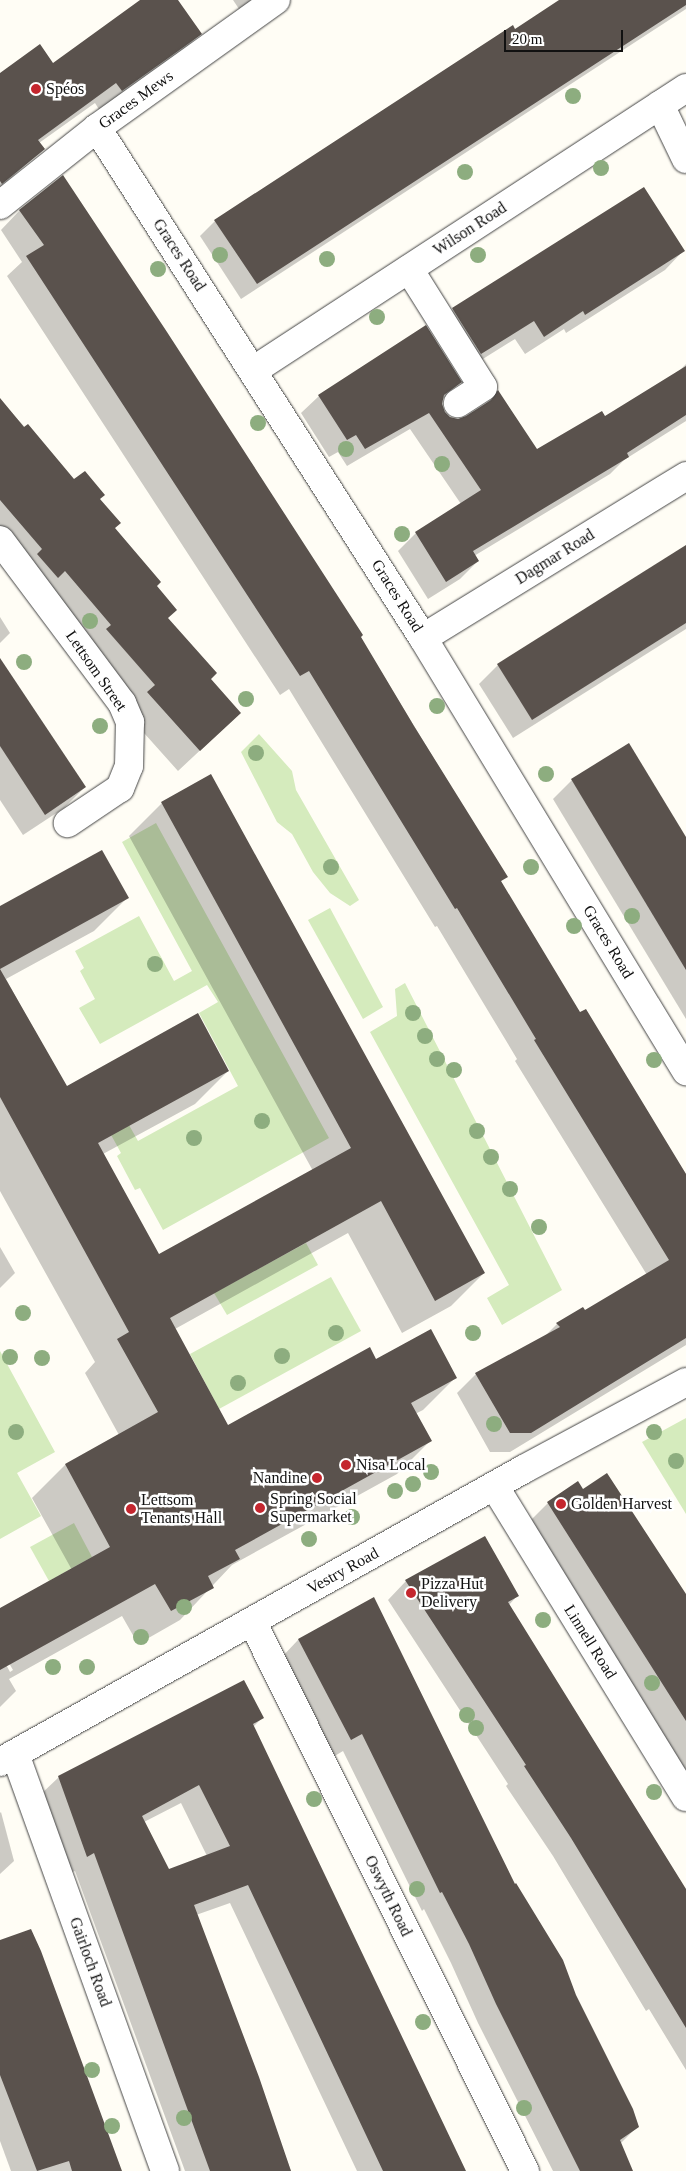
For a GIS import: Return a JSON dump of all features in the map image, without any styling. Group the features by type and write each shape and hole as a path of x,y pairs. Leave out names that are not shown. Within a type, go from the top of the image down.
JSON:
{"street":[{"name":"Graces Mews","path":"0,205 97,128 276,0"},
{"name":"Wilson Road","path":"254,370 686,88"},
{"path":"660,105 686,159"},
{"name":"Graces Road","path":"97,128 254,370 423,638 686,1071"},
{"path":"409,269 483,387 458,403"},
{"name":"Dagmar Road","path":"423,638 686,476"},
{"name":"Lettsom Street","path":"0,540 122,703 130,722 129,766 120,788 68,823"},
{"name":"Vestry Road","path":"7,1758 686,1382"},
{"name":"Linnell Road","path":"495,1487 686,1797"},
{"name":"Oswyth Road","path":"252,1621 525,2171"},
{"name":"Gairloch Road","path":"7,1758 165,2171"}],"green space":[{"path":"259,734 292,771 296,790 359,900 350,906 330,893 313,872 292,834 277,822 241,752"},
{"path":"156,823 329,1138 163,1230 140,1188 135,1190 117,1156 121,1153 93,1102 116,1102 138,1141 238,1086 199,1013 218,1002 207,985 100,1044 79,1008 95,999 80,971 84,968 75,951 139,916 174,981 192,971 122,842"},
{"path":"330,908 383,1007 363,1019 308,920"},
{"path":"405,983 562,1290 502,1325 487,1298 509,1285 370,1032 397,1016 395,989"},
{"path":"306,1243 318,1265 227,1315 214,1293"},
{"path":"331,1277 361,1331 219,1409 190,1354"},
{"path":"0,1351 55,1452 17,1473 41,1516 0,1539"},
{"path":"686,1418 686,1514 642,1442"},
{"path":"74,1523 92,1557 49,1581 30,1547"}],"building":[{"path":"140,0 178,0 202,34 122,91 116,83 38,140 45,149 2,184 0,181 0,73 40,44 53,63"},
{"path":"559,0 686,0 686,5 257,284 214,220 513,25 515,29"},
{"path":"63,175 363,635 361,637 414,726 508,877 501,881 580,1012 586,1009 686,1174 686,1338 531,1433 510,1433 475,1373 560,1327 556,1323 583,1307 585,1310 669,1260 534,1040 536,1039 457,908 455,909 309,671 300,676 26,256 44,245 19,210"},
{"path":"644,187 685,251 585,315 583,311 544,337 534,321 481,354 452,308"},
{"path":"426,325 462,382 444,395 442,404 445,412 450,417 458,419 466,416 491,400 498,390 537,449 602,411 605,416 686,366 686,415 627,453 629,457 473,551 479,561 446,582 415,532 481,490 429,413 365,449 356,435 347,440 318,395"},
{"path":"0,398 24,427 28,424 74,479 85,471 105,495 100,499 121,523 115,528 161,582 157,586 177,610 168,618 217,673 211,679 241,713 200,751 147,692 155,685 106,629 111,625 65,571 58,578 37,554 42,549 0,500"},
{"path":"686,545 686,623 532,720 497,664"},
{"path":"0,658 86,787 45,815 0,746"},
{"path":"629,743 686,837 686,970 571,779"},
{"path":"211,774 485,1273 435,1301 381,1201 170,1318 228,1425 370,1347 376,1359 431,1329 457,1378 411,1403 432,1441 235,1550 240,1559 208,1576 214,1588 171,1611 155,1584 0,1670 0,1608 110,1547 65,1464 158,1412 117,1339 129,1332 0,1097 0,969 67,1086 198,1013 229,1071 98,1143 159,1254 351,1148 161,802"},
{"path":"102,850 129,898 0,969 0,906"},
{"path":"607,1473 686,1594 686,1721 547,1502 578,1481 583,1489"},
{"path":"485,1536 519,1596 508,1602 686,1889 686,2028 571,1838 524,1766 526,1765 405,1580"},
{"path":"374,1597 515,1884 563,1960 576,1995 633,2109 639,2127 620,2140 633,2171 580,2171 496,2004 469,1944 442,1892 440,1893 362,1734 351,1740 298,1639"},
{"path":"244,1680 264,1718 253,1724 466,2171 383,2171 248,1885 194,1905 259,2077 291,2171 210,2171 94,1853 87,1857 58,1776","holes":["199,1785 230,1846 169,1869 142,1816"]},
{"path":"31,1929 41,1951 122,2171 72,2171 69,2161 37,2171 0,2075 0,1940"}],"place":[{"name":"Spéos","path":"36,89"},
{"name":"Nisa Local","path":"346,1465"},
{"name":"Nandine","path":"317,1478"},
{"name":"Golden Harvest","path":"561,1504"},
{"name":"Spring Social Supermarket","path":"260,1508"},
{"name":"Lettsom Tenants Hall","path":"131,1509"},
{"name":"Pizza Hut Delivery","path":"411,1593"}]}
